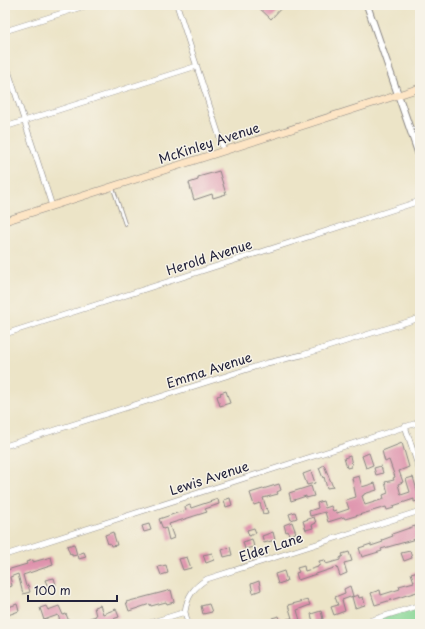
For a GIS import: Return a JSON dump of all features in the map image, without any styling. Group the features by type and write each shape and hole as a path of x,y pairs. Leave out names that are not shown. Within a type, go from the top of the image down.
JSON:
{"main road":[{"name":"McKinley Avenue","path":"5,221 420,88"}],"street":[{"path":"5,32 88,5"},
{"path":"177,5 224,150"},
{"path":"367,5 411,128 420,158"},
{"path":"5,61 52,206"},
{"path":"5,127 197,66"},
{"name":"Herold Avenue","path":"5,334 420,201"},
{"name":"Emma Avenue","path":"5,446 267,363 302,355 420,318"},
{"name":"Lewis Avenue","path":"5,554 420,422"},
{"path":"405,426 420,472"},
{"name":"Elder Lane","path":"185,612 186,603 191,593 198,584 207,579 420,511"},
{"path":"359,624 420,604"},
{"path":"146,624 185,612 188,624"}],"lane":[{"path":"411,128 420,128"},
{"path":"113,186 125,224"}],"green space":[{"path":"420,605 420,624 376,624 374,619"}],"building":[{"path":"256,5 284,5 271,19"},
{"path":"219,171 226,194 213,198 212,194 194,200 189,183 198,180 198,177"},
{"path":"226,391 230,403 220,406 217,396"},
{"path":"402,443 409,467 399,471 403,482 398,484 401,495 410,492 406,479 413,477 420,500 414,502 414,499 393,506 394,508 387,510 386,507 345,519 344,517 328,522 325,512 310,516 309,511 318,508 317,503 323,501 325,508 331,506 333,511 336,510 337,513 349,509 346,500 356,497 352,478 359,476 362,487 375,483 377,490 362,496 365,505 384,499 383,495 388,493 385,482 394,480 393,478 395,477 389,460 385,462 382,451"},
{"path":"369,453 373,465 366,468 362,456"},
{"path":"350,456 352,465 351,467 347,468 344,458"},
{"path":"324,465 333,487 327,488 324,477 323,478 319,468"},
{"path":"381,466 383,473 376,475 374,468"},
{"path":"311,471 315,483 307,485 303,474"},
{"path":"279,484 281,490 277,492 278,494 263,498 268,513 263,514 260,503 254,505 250,493"},
{"path":"311,486 314,496 306,498 306,496 291,501 289,493"},
{"path":"230,498 232,505 226,507 224,500"},
{"path":"218,499 219,504 205,509 207,512 169,524 174,538 169,540 166,528 163,529 159,519 186,510 185,507 190,505 191,508"},
{"path":"295,512 297,518 291,520 289,514"},
{"path":"314,517 316,523 312,525 313,528 306,530 303,521"},
{"path":"292,522 296,533 289,535 288,531 286,532 284,525"},
{"path":"149,524 151,530 144,532 142,526"},
{"path":"415,526 419,538 381,549 382,551 362,557 359,548 383,542 382,540 393,536 392,534"},
{"path":"254,528 256,533 249,536 247,530"},
{"path":"113,532 117,545 111,546 110,543 108,544 105,535"},
{"path":"273,532 275,540 264,543 262,536"},
{"path":"252,539 254,547 245,549 243,542"},
{"path":"74,544 77,555 72,556 72,553 70,554 67,546"},
{"path":"230,547 232,555 224,557 222,550"},
{"path":"410,551 412,558 404,561 401,553"},
{"path":"84,552 86,557 79,559 78,554"},
{"path":"349,552 352,561 344,563 347,573 340,576 337,567 298,580 296,573 299,572 297,568 304,566 305,571 318,567 320,565 319,561 325,560 326,564 340,560 343,556 342,554"},
{"path":"212,553 214,560 206,563 203,555"},
{"path":"51,557 53,565 23,575 26,586 28,585 30,592 23,594 18,574 10,577 12,586 7,588 5,566 7,570 27,564 26,562 33,560 33,562"},
{"path":"187,557 191,568 183,570 179,559"},
{"path":"166,565 168,573 161,575 158,567"},
{"path":"284,571 287,581 278,584 275,574"},
{"path":"418,571 420,578 418,578 420,591 375,605 371,593 380,590 381,595 400,589 399,586 414,582 411,573"},
{"path":"54,578 56,585 48,587 45,580"},
{"path":"259,581 261,590 253,593 251,584"},
{"path":"350,586 353,596 342,600 345,611 334,615 331,607 338,605 335,597 345,593 344,589"},
{"path":"171,590 174,602 167,604 166,602 151,606 150,604 129,611 126,602"},
{"path":"358,595 359,598 363,597 365,605 355,608 352,597"},
{"path":"308,600 310,605 297,610 301,624 289,624 287,619 292,618 288,605"},
{"path":"17,604 19,611 8,615 6,608"},
{"path":"209,604 212,612 203,614 201,606"},
{"path":"100,605 103,614 116,609 119,617 98,624 75,624 96,616 94,607"},
{"path":"46,606 48,610 59,606 63,615 66,614 70,624 61,624 58,615 44,620 40,608"},
{"path":"321,611 323,619 313,622 311,614"},
{"path":"279,616 281,622 274,624 272,618"}]}
